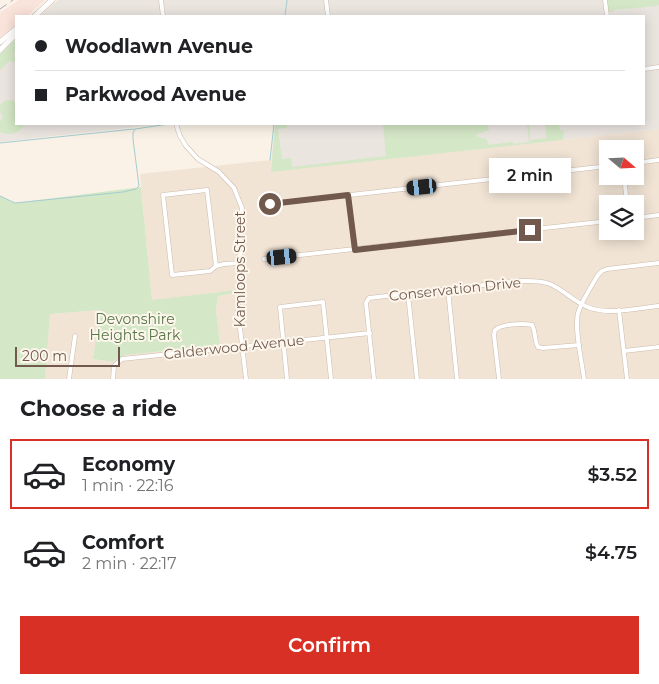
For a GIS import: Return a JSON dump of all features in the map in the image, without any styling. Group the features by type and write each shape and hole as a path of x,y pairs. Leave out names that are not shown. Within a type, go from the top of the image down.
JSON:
{"main road":[{"path":"34,15 50,2"},
{"path":"0,42 15,30"},
{"path":"0,50 15,35"}],"street":[{"path":"161,0 163,15"},
{"path":"326,0 328,15"},
{"path":"605,0 607,15"},
{"path":"645,69 659,68"},
{"name":"Kamloops Street","path":"176,125 186,146 198,159 219,172 234,188 242,208 238,311 246,379"},
{"path":"644,162 659,160"},
{"path":"270,204 599,167"},
{"path":"216,266 207,190 163,195 172,275 210,271 216,266 240,263"},
{"path":"348,195 355,250"},
{"path":"644,217 659,215"},
{"path":"264,259 599,222"},
{"path":"584,379 577,324 578,313 598,275 607,269 659,263"},
{"name":"Conservation Drive","path":"370,333 366,303 369,298 519,281 535,280 549,283 591,308 608,311 659,306"},
{"path":"448,289 457,379"},
{"path":"408,294 417,379"},
{"path":"287,379 280,307 323,302 331,379"},
{"path":"620,310 627,379"},
{"path":"499,379 494,335 495,330 499,327 532,325 538,347 580,345"},
{"path":"370,333 374,379"},
{"name":"Calderwood Avenue","path":"113,379 114,366 122,359 370,333"},
{"path":"69,379 75,336"},
{"path":"624,351 659,347"}],"shaded area":[{"path":"19,0 45,0 28,15 15,15 15,26 0,40 0,13"},
{"path":"58,0 659,0 659,129 270,172 275,125 645,125 645,15 41,15"},
{"path":"15,40 15,125 155,125 0,142 0,54"},
{"path":"659,129 659,379 45,379 50,314 100,310 93,359 113,362 125,355 220,345 216,310 218,296 236,293 218,292 152,301 140,174 271,160 270,172"}],"green space":[{"path":"607,0 659,0 659,5 608,12"},
{"path":"15,40 15,62 13,63 10,60 0,70 0,54"},
{"path":"13,100 15,103 15,125 26,125 15,133 0,132 0,121 3,117 0,112 0,105 4,101"},
{"path":"275,125 287,125 287,128 278,129 282,159 291,158 292,167 386,156 383,125 488,125 489,130 476,135 477,137 487,139 488,145 529,142 527,125 529,125 530,140 547,138 545,125 559,125 560,130 564,130 563,140 271,172"},
{"name":"Devonshire Heights Park","path":"141,187 152,300 236,290 236,293 218,296 216,310 220,345 125,355 113,362 93,359 100,310 50,314 45,379 0,379 0,196 15,203"}],"waterway":[{"path":"285,15 287,0"},
{"path":"0,196 15,203 136,189 139,186 133,133 135,129 162,125"},
{"path":"270,160 274,125"},
{"path":"0,143 134,129"}],"railway":[{"path":"0,9 13,0"}],"route":[{"path":"270,204 348,195 355,250 530,230"}]}
